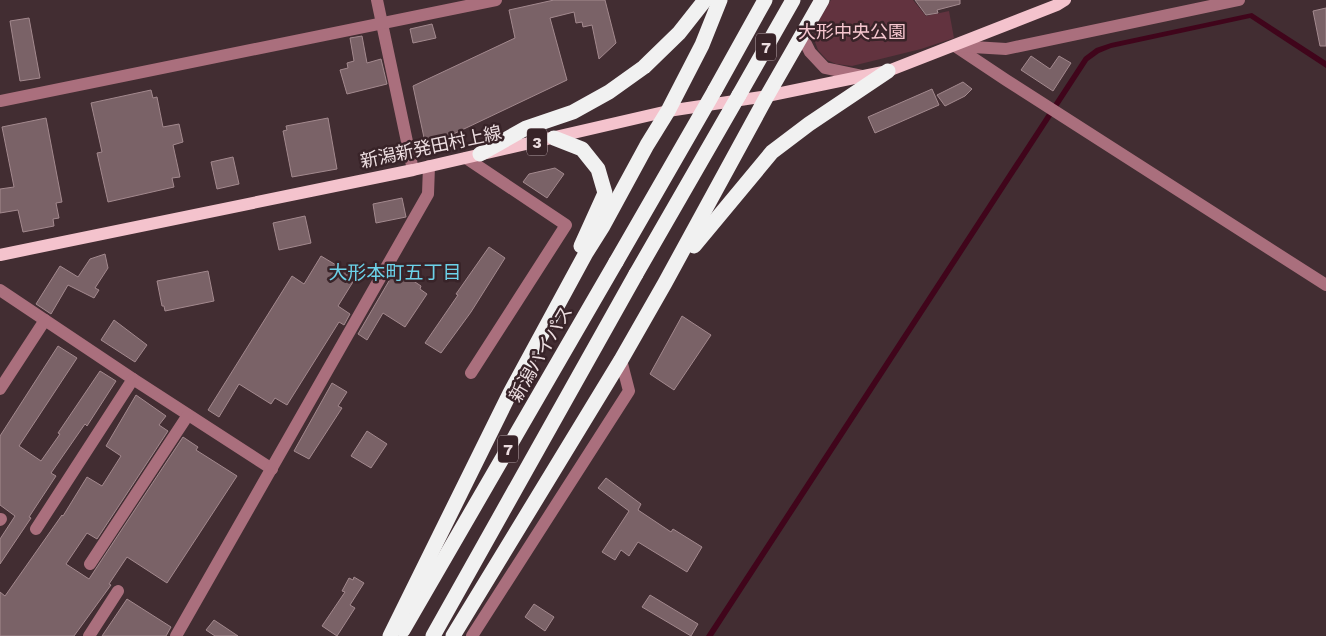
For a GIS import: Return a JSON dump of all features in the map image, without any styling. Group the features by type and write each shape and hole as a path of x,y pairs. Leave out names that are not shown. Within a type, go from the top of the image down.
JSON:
{"highway":[{"path":"473,156 526,128 573,112 609,92 644,67 665,47 679,33 705,0"},
{"path":"528,360 586,253 668,111 702,45 720,0"},
{"name":"新潟バイパス","path":"400,636 765,0"},
{"name":"7","path":"433,636 636,274 793,0"},
{"path":"453,636 621,360 822,0"},
{"path":"669,277 772,152 809,124 888,71"},
{"path":"390,636 528,360 605,194 598,169 582,149 554,138"}],"main road":[{"name":"新潟新発田村上線","path":"0,255 412,170 668,111 767,96 888,71 956,46 1065,0"}],"street":[{"path":"377,0 412,170"},
{"path":"0,101 496,0"},
{"path":"956,46 1006,49 1239,0"},
{"path":"802,34 810,52 825,68 863,76"},
{"path":"956,46 1326,286"},
{"path":"471,373 566,224 473,156"},
{"path":"176,636 428,194 429,166"},
{"path":"0,290 272,469"},
{"path":"0,390 45,320"},
{"path":"472,636 629,391 621,360"},
{"path":"36,529 133,379"},
{"path":"90,564 188,415"},
{"path":"89,636 118,591"}],"green space":[{"name":"大形中央公園","path":"831,0 913,0 926,16 949,11 954,38 921,49 852,66 836,64 827,60 818,50 814,39 816,25"}],"shaded area":[{"path":"1252,13 1326,61 1326,68 1250,18 1111,48 1099,53 1088,61 713,636 706,636 1084,57 1096,48 1111,43"}],"building":[{"path":"554,0 605,0 616,43 599,59 592,25 583,27 582,22 576,23 574,12 550,18 567,80 426,147 413,86 515,38 509,10"},
{"path":"915,0 960,0 960,4 937,10 938,13 926,15"},
{"path":"1326,8 1326,46 1320,46 1313,11"},
{"path":"29,18 40,78 20,81 10,21"},
{"path":"432,24 436,38 413,43 410,29"},
{"path":"362,36 367,63 381,59 387,84 347,94 340,70 348,68 347,63 354,61 350,38"},
{"path":"1031,56 1050,69 1059,56 1071,63 1053,91 1021,70"},
{"path":"963,82 972,89 965,96 945,106 937,95"},
{"path":"932,89 939,105 875,133 868,117"},
{"path":"151,90 153,98 157,97 163,127 179,124 183,142 173,145 180,177 172,178 174,187 108,202 97,153 102,152 91,103"},
{"path":"46,118 62,202 56,203 59,218 53,219 54,226 23,232 18,210 0,213 0,189 14,187 2,127"},
{"path":"328,118 337,169 292,177 283,131 287,130 286,126"},
{"path":"233,157 239,184 217,189 211,162"},
{"path":"555,168 564,174 547,198 523,182 529,174"},
{"path":"402,198 406,217 376,223 373,204"},
{"path":"305,216 311,243 279,250 273,223"},
{"path":"489,247 505,258 471,312 441,353 425,343"},
{"path":"105,254 108,268 95,288 99,290 94,298 68,285 51,314 36,304 60,266 78,277 90,259"},
{"path":"321,256 356,277 338,306 350,314 344,325 339,322 287,405 275,398 271,404 239,384 219,417 208,410 292,276 304,284"},
{"path":"208,271 214,301 165,311 164,306 162,306 157,281"},
{"path":"393,274 403,281 406,276 421,286 420,289 427,294 405,327 383,313 367,340 358,334"},
{"path":"682,316 711,335 674,390 650,374"},
{"path":"114,320 147,345 135,362 101,340"},
{"path":"58,346 77,358 19,446 41,461 100,371 116,381 87,426 85,424 51,473 56,476 0,564 0,539 15,516 0,505 0,436"},
{"path":"332,383 347,392 338,406 342,408 309,459 294,451"},
{"path":"136,395 166,416 159,425 168,431 97,539 87,533 66,564 89,579 183,437 198,447 196,450 237,476 167,583 127,557 109,584 111,585 74,636 0,636 0,592 5,596 63,516 87,477 102,486 121,456 106,446"},
{"path":"367,431 387,444 371,468 351,456"},
{"path":"606,478 641,504 638,510 671,532 673,529 702,547 687,572 638,542 629,556 621,550 615,560 602,552 629,511 598,488"},
{"path":"354,577 364,583 350,605 355,608 337,636 322,626 345,592 342,591 349,578 353,580"},
{"path":"650,595 698,624 691,636 642,607"},
{"path":"127,599 171,627 166,636 102,636"},
{"path":"534,604 554,617 545,631 525,617"},
{"path":"214,620 238,636 215,636 206,630"}],"district":[{"name":"大形本町五丁目","path":"395,272"}]}
